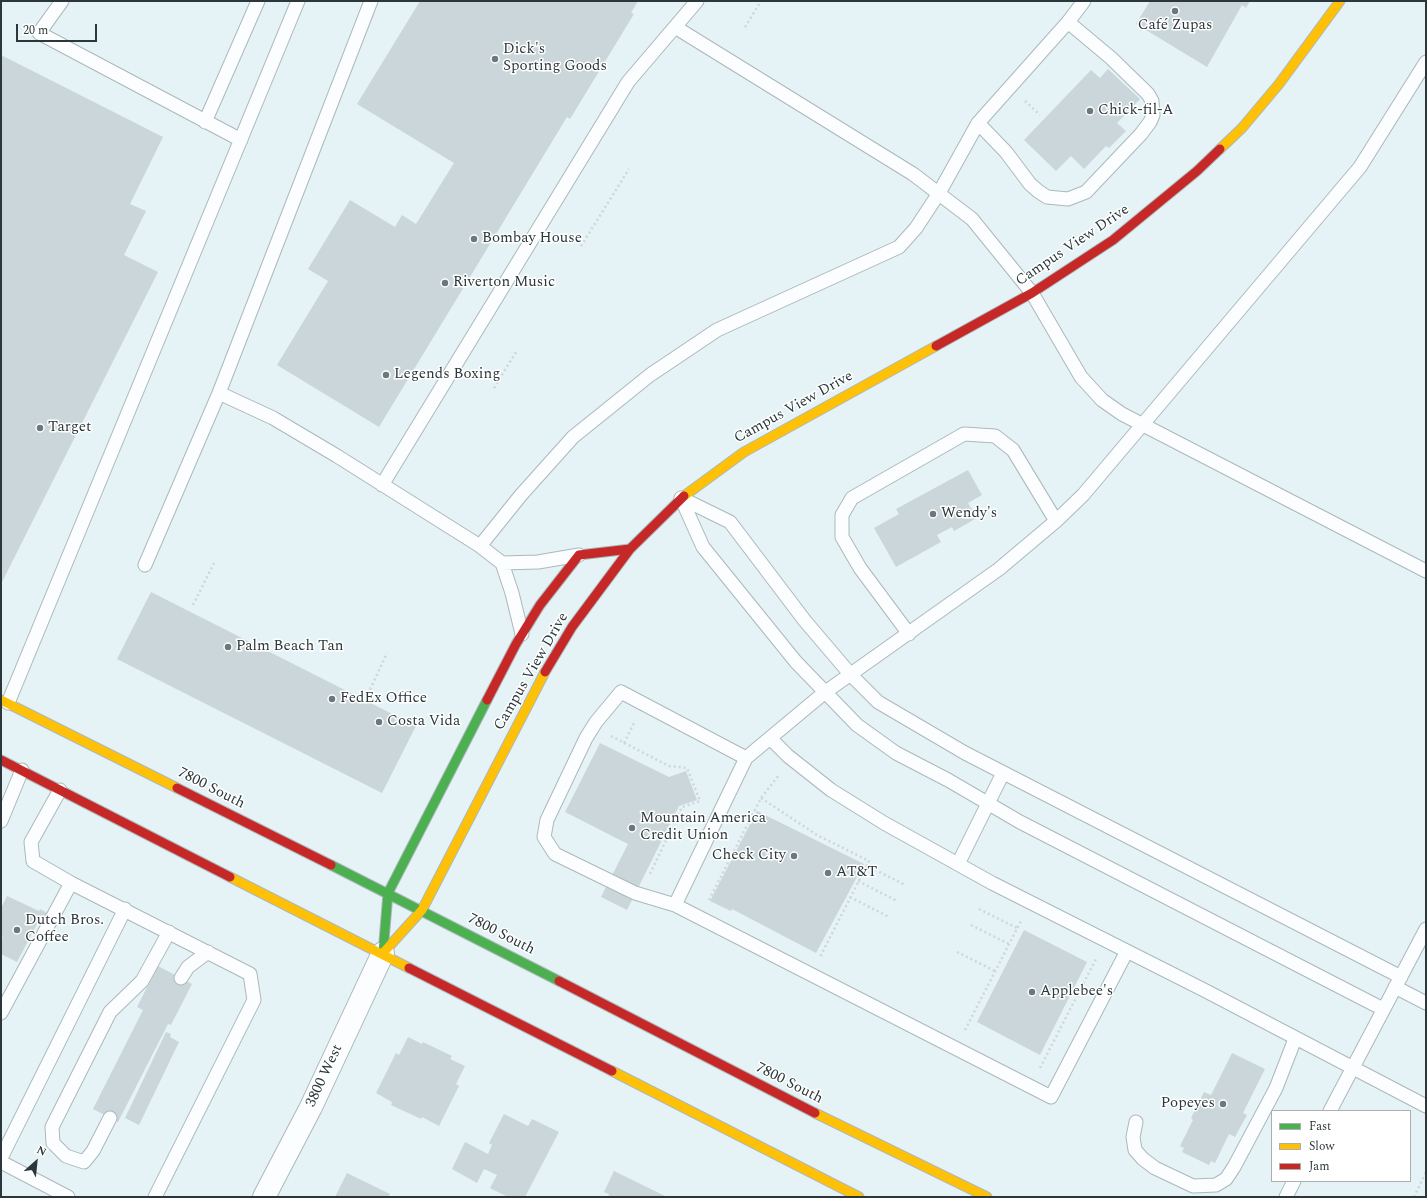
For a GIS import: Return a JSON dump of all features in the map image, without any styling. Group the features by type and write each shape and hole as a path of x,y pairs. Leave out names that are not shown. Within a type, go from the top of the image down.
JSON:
{"main road":[{"name":"Campus View Drive","path":"383,953 422,910 538,683 572,627 630,549 681,498 744,452 1032,293 1113,240 1197,171 1242,128 1279,84 1340,1"},
{"path":"383,953 388,894 487,697 522,634 540,605 579,555 630,549"},
{"name":"7800 South","path":"3,703 422,910 825,1118 987,1197"},
{"path":"1,760 383,953 859,1197"}],"street":[{"name":"3800 West","path":"264,1197 311,1107 383,953"}],"lane":[{"path":"62,1 39,34 240,140"},
{"path":"205,122 258,1"},
{"path":"3,703 298,1"},
{"path":"145,565 219,393 372,1"},
{"path":"382,485 628,82 697,1"},
{"path":"480,546 521,494 573,437 650,376 717,330 899,247 916,228 940,193 978,123 1068,22 1084,1"},
{"path":"978,123 1006,152 1030,184 1038,191 1047,197 1068,199 1086,192 1141,134 1150,122 1153,115 1152,101 1148,94 1111,58 1068,22"},
{"path":"675,27 913,174 940,193 972,219 1032,293 1081,377 1102,400 1122,414 1426,571"},
{"path":"676,904 746,758 824,693 999,569 1056,521 1083,495 1360,167 1426,62"},
{"path":"219,393 273,418 480,546 502,563 512,593 522,634"},
{"path":"909,634 860,568 842,537 842,515 852,498 964,434 995,436 1013,450 1056,521"},
{"path":"681,498 730,522 805,621 851,674 878,702 918,727 1398,982 1426,1003"},
{"path":"681,498 703,547 796,662 824,693 858,725 896,753 1020,822 1383,1009"},
{"path":"502,563 538,562 579,555"},
{"path":"746,758 621,692 596,722 586,738 547,820 544,837 555,854 635,893 676,904 1051,1097 1127,952"},
{"path":"770,738 792,759 831,790 884,823 992,883 1426,1106"},
{"path":"1,821 22,770"},
{"path":"958,864 1004,773"},
{"path":"60,790 31,842 33,861 70,883 125,909 250,974 254,1000 155,1197"},
{"path":"1,1013 70,883"},
{"path":"1,1158 125,909"},
{"path":"1330,1110 1351,1068 1426,929"},
{"path":"110,1118 93,1151 84,1162 66,1156 54,1143 52,1127 110,1012 142,981 169,932"},
{"path":"181,978 188,968 208,952"},
{"path":"1136,1122 1133,1137 1135,1150 1143,1159 1155,1168 1193,1186 1216,1185 1226,1179 1234,1167 1276,1088 1295,1039"},
{"path":"1,1162 68,1197"},
{"path":"1286,1197 1294,1182"}],"path":[{"path":"745,27 761,1"},
{"path":"581,246 629,169"},
{"path":"494,388 516,352"},
{"path":"193,605 214,563"},
{"path":"368,694 387,653"},
{"path":"605,733 669,766 687,768 700,801 682,807 656,863"},
{"path":"708,902 760,798 792,759"},
{"path":"760,798 817,835 869,860 819,959"},
{"path":"866,865 905,885"},
{"path":"858,881 897,901"},
{"path":"850,897 889,917"},
{"path":"979,909 1017,928"},
{"path":"963,1034 1023,917"},
{"path":"971,925 1009,944"},
{"path":"957,952 995,971"},
{"path":"1038,1072 1098,955"},
{"path":"1414,1197 1426,1172"}],"building":[{"path":"420,1 638,1 631,13 634,14 570,119 567,117 379,427 277,365 328,281 308,269 350,200 395,227 402,215 416,224 454,163 357,104"},
{"path":"1150,1 1250,1 1246,8 1242,5 1207,67 1136,24"},
{"name":"Target","path":"1,55 163,137 130,204 146,211 124,255 158,272 1,584"},
{"name":"Chick-fil-A","path":"1108,69 1140,99 1117,123 1126,131 1109,148 1106,146 1084,169 1071,156 1056,171 1024,140 1091,70 1100,78"},
{"path":"968,470 982,495 968,503 977,518 954,531 952,527 937,535 941,542 896,567 874,528 899,514 896,509"},
{"path":"151,592 416,726 382,793 117,659"},
{"name":"Mountain America Credit Union","path":"600,743 669,777 686,771 697,800 679,806 627,910 601,897 628,844 565,812"},
{"path":"757,811 864,864 816,953 732,909 731,911 710,901"},
{"name":"Dutch Bros. Coffee","path":"7,896 49,914 44,925 38,922 17,962 1,954 1,940 3,937 1,936 1,908"},
{"name":"Applebee's","path":"1024,930 1087,962 1040,1055 977,1022"},
{"path":"158,966 192,984 171,1025 168,1024 118,1122 93,1109 143,1010 137,1007"},
{"path":"166,1032 171,1034 170,1037 179,1042 139,1125 125,1118"},
{"path":"408,1037 422,1044 423,1042 452,1056 450,1059 465,1066 456,1084 459,1086 439,1126 422,1117 421,1119 391,1105 392,1102 376,1093 396,1053 399,1055"},
{"name":"Popeyes","path":"1232,1053 1265,1069 1243,1113 1247,1115 1235,1137 1229,1134 1215,1163 1211,1161 1209,1165 1182,1152 1184,1148 1180,1146 1193,1120 1191,1118 1204,1092 1211,1095"},
{"path":"504,1114 528,1126 532,1119 559,1132 525,1197 508,1197 490,1188 497,1175 484,1169 477,1183 452,1169 465,1142 488,1154 492,1145 489,1143"},
{"path":"614,1171 667,1197 608,1197 609,1194 604,1192"},
{"path":"347,1173 390,1194 388,1197 335,1197"}],"traffic: fast":[{"path":"383,953 388,893 487,700"},
{"path":"331,865 559,981"}],"traffic: slow":[{"path":"1220,149 1242,128 1279,84 1340,1"},
{"path":"684,496 744,452 936,346"},
{"path":"383,953 422,910 545,672"},
{"path":"1,700 177,788"},
{"path":"230,877 409,968"},
{"path":"612,1071 859,1197"},
{"path":"815,1113 987,1197"}],"traffic: jam":[{"path":"936,346 1032,293 1113,240 1197,171 1220,149"},
{"path":"545,672 572,627 630,549 684,496"},
{"path":"487,700 516,644 540,605 579,555 630,549"},
{"path":"1,760 230,877"},
{"path":"177,788 331,865"},
{"path":"409,968 612,1071"},
{"path":"559,981 815,1113"}],"place":[{"name":"Café Zupas","path":"1175,11"},
{"name":"Dick's Sporting Goods","path":"495,59"},
{"name":"Chick-fil-A","path":"1090,111"},
{"name":"Bombay House","path":"474,239"},
{"name":"Riverton Music","path":"445,283"},
{"name":"Legends Boxing","path":"386,375"},
{"name":"Target","path":"40,428"},
{"name":"Wendy's","path":"933,514"},
{"name":"Palm Beach Tan","path":"228,647"},
{"name":"FedEx Office","path":"332,699"},
{"name":"Costa Vida","path":"379,722"},
{"name":"Mountain America Credit Union","path":"632,828"},
{"name":"Check City","path":"794,856"},
{"name":"AT&T","path":"828,873"},
{"name":"Dutch Bros. Coffee","path":"17,930"},
{"name":"Applebee's","path":"1032,992"},
{"name":"Popeyes","path":"1223,1104"}]}
